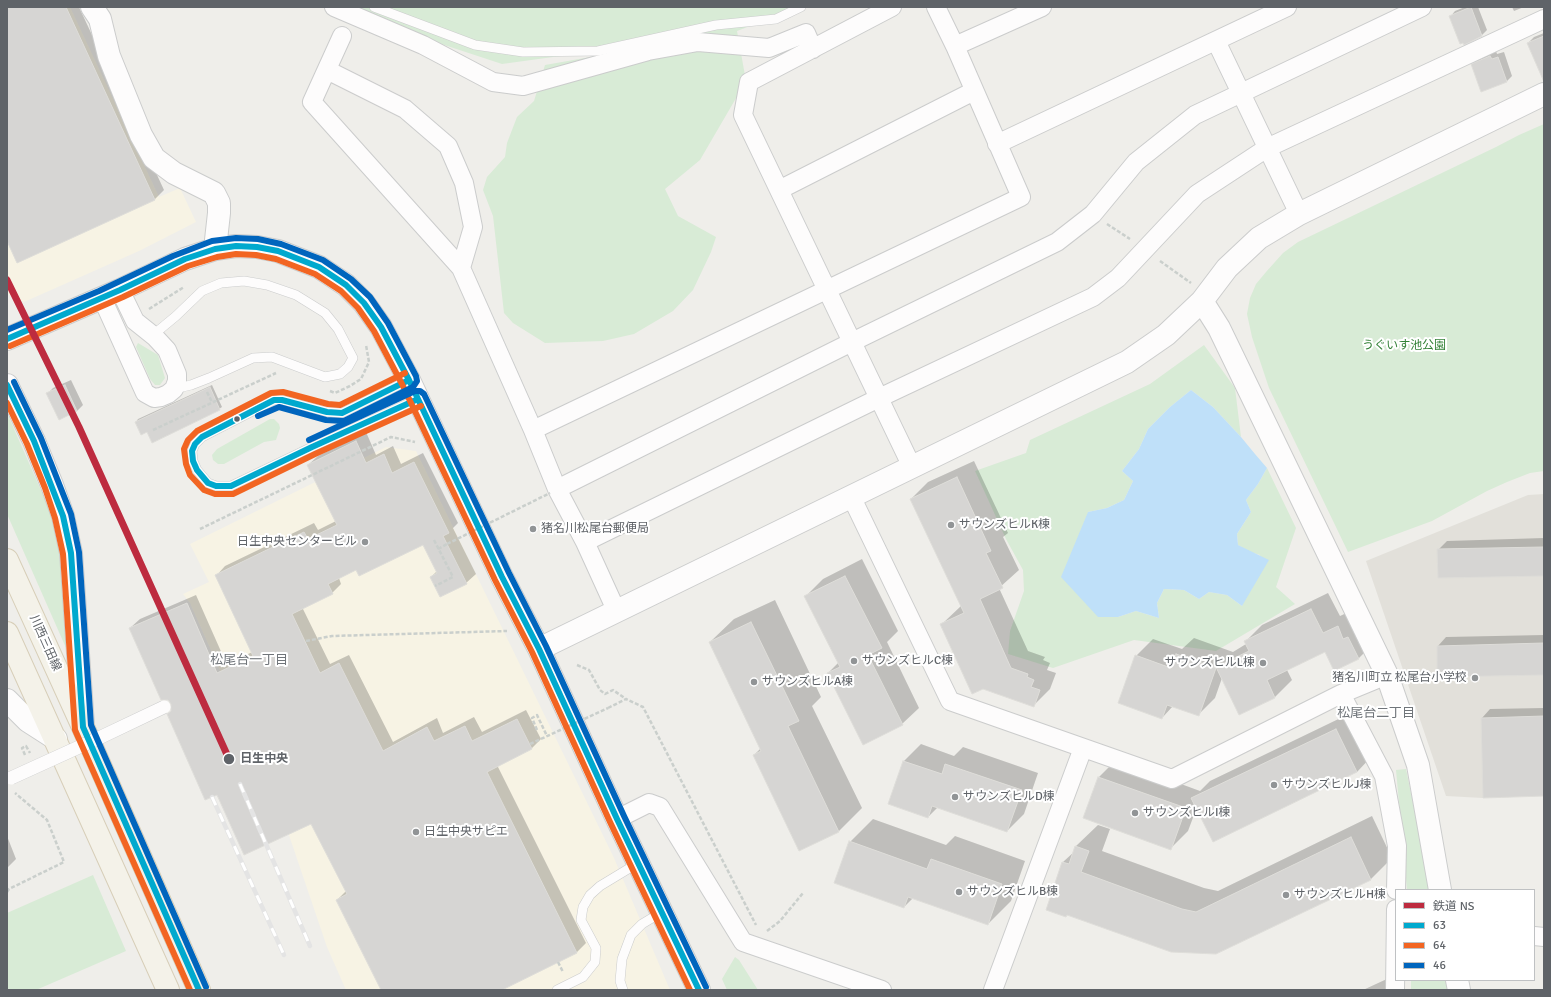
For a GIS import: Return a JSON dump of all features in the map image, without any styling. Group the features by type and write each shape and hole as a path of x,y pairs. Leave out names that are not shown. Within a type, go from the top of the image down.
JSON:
{"main road":[{"name":"川西三田線","path":"7,560 83,727 199,990"},
{"path":"7,633 168,990"}],"street":[{"path":"92,7 100,19 109,56 138,128 154,158 174,173 214,193 219,203 215,249"},
{"path":"334,7 423,45 494,82 523,86 648,51 698,42 769,48 806,33 813,49"},
{"path":"892,7 749,82 743,115 912,466"},
{"path":"533,430 1021,197 955,46 936,7"},
{"path":"955,46 1042,7"},
{"path":"997,144 1287,7"},
{"path":"553,491 1057,242 1093,214 1136,162 1195,115 1422,7"},
{"path":"585,542 879,398 1093,298 1118,278 1197,194 1267,148 1544,18"},
{"path":"342,36 312,102 461,268 533,430 553,491 585,542 616,610"},
{"path":"1216,41 1299,214"},
{"path":"326,70 405,110 448,146 464,183 473,227 461,268"},
{"path":"779,190 974,91"},
{"path":"539,649 616,610 1127,362 1166,335 1202,301 1227,268 1260,238 1299,214 1544,94"},
{"path":"7,339 111,294 176,263 215,249 236,246 257,246 278,251 319,267 346,285 364,303 390,342 502,577 539,649 617,819 699,990"},
{"path":"111,294 135,321 153,335 167,350 177,381 174,388 161,398 154,398 145,393 111,294"},
{"path":"1202,301 1223,335 1387,675 1418,765 1440,889"},
{"path":"7,385 34,441 63,516 71,553 83,727"},
{"path":"851,496 950,701 1172,779 1342,694 1387,675"},
{"path":"1342,694 1384,776 1397,846 1396,889"},
{"path":"7,700 28,721 56,739"},
{"path":"12,784 101,737 164,707"},
{"path":"993,990 1083,748"},
{"path":"617,819 650,803 660,807 742,942 882,990"}],"lane":[{"path":"374,7 475,45 523,52 598,51 716,25 776,19 801,7"},
{"path":"153,335 176,316 202,290 221,283 244,282 267,285 296,295 325,313 338,329 353,358 348,367 340,374 325,377 272,357 253,358 191,385 174,388"},
{"path":"414,390 312,447 231,486 216,486 208,483 196,470 192,451 195,444 202,437 274,400 282,400 327,412 342,413 414,390"},
{"path":"557,990 583,977 595,962 596,948 581,920 583,907 590,896 600,886 638,862"},
{"path":"623,990 620,981 622,959 631,935 642,924 662,912"}],"path":[{"path":"145,311 188,285"},
{"path":"328,390 335,393 361,379 369,362 365,343"},
{"path":"153,430 275,373 282,376"},
{"path":"200,529 391,437 421,443"},
{"path":"438,549 553,491"},
{"path":"434,540 453,577 435,586"},
{"path":"306,641 332,636 509,630"},
{"path":"577,665 589,670 600,690 605,694 612,690 642,707 756,926"},
{"path":"530,744 626,699"},
{"path":"537,730 532,718 537,715 547,736"},
{"path":"22,748 26,746"},
{"path":"7,892 9,889 64,862 47,820 12,784"},
{"path":"763,934 780,921 803,893"}],"shaded area":[{"path":"7,7 70,7 159,197 180,188 196,222 139,251 24,302 7,294"},
{"path":"386,447 416,451 614,858 670,990 346,990 327,947 275,794 190,603 183,594 209,582 190,544"},
{"name":"猪名川町立 松尾台小学校","path":"1544,494 1544,796 1483,798 1446,796 1366,561 1528,495"}],"green space":[{"path":"329,7 800,7 737,31 746,81 700,160 665,189 678,216 716,237 711,252 693,290 673,311 634,334 603,341 545,343 513,323 504,313 493,216 483,190 487,177 505,157 507,143 517,117 534,101 545,65 721,34 502,64"},
{"name":"うぐいす池公園","path":"1544,124 1544,471 1530,473 1507,482 1487,491 1432,521 1348,552 1269,388 1252,337 1247,314 1250,298 1256,284 1283,253 1298,242"},
{"path":"138,343 158,355 165,378 160,385 155,385 150,379 136,347"},
{"path":"1204,345 1235,388 1241,437 1213,407 1191,390 1170,407 1148,429 1139,449 1122,471 1133,481 1124,500 1107,508 1088,512 1118,617 1136,611 1159,618 1157,603 1164,589 1184,590 1199,599 1209,592 1227,595 1242,606 1260,555 1250,552 1238,545 1237,534 1251,512 1246,500 1258,484 1267,468 1296,528 1276,587 1295,604 1216,651 1134,640 1053,668 1008,654 1010,631 1024,591 1023,570 1006,539 975,471 1026,453 1030,440 1150,384"},
{"path":"7,413 51,513 58,542 70,657 7,514"},
{"path":"270,419 274,419 279,424 280,428 276,440 264,442 224,464 218,464 213,460 212,455 217,449"},
{"path":"1406,769 1431,889 1407,889 1396,770"},
{"path":"93,875 126,951 36,990 7,990 7,913"},
{"path":"735,957 739,960 758,990 727,990 722,979"},
{"path":"1411,981 1450,981 1452,990 1411,990"}],"water":[{"path":"1191,390 1213,407 1267,468 1258,484 1246,500 1251,512 1237,534 1238,545 1269,560 1242,606 1227,595 1209,592 1199,599 1184,590 1164,589 1157,603 1159,618 1136,611 1118,617 1098,617 1061,577 1088,512 1107,508 1124,500 1133,481 1122,471 1139,449 1148,429 1170,407"}],"building":[{"path":"7,7 66,7 155,200 17,263 7,241"},
{"path":"1471,7 1482,36 1464,45 1463,43 1460,44 1449,16"},
{"path":"1544,36 1544,82 1527,43"},
{"path":"1490,56 1492,59 1498,57 1507,82 1481,92 1471,64"},
{"path":"65,385 77,411 59,420 46,393"},
{"path":"210,387 220,410 152,443 147,432 141,435 135,422"},
{"path":"356,441 366,463 384,454 392,473 414,462 449,533 443,536 467,584 440,597 430,577 437,573 423,545 359,576 356,570 328,584 333,594 292,614 320,673 339,663 383,751 427,727 434,741 465,726 472,741 517,719 532,749 487,772 577,953 502,990 381,990 336,900 347,894 311,824 244,855 217,795 205,800 167,714 171,711 171,704 168,700 161,700 129,628 187,603 217,673 253,656 215,575 304,532 308,539 337,525 307,465"},
{"path":"957,477 991,551 986,553 1003,588 980,599 1011,668 1028,674 1027,677 1034,680 1031,687 1040,690 1034,707 983,689 972,694 940,624 964,613 910,499"},
{"path":"1544,547 1544,576 1438,578 1437,549"},
{"name":"サウンズヒルC棟","path":"845,576 882,648 868,655 903,725 863,745 827,673 840,667 804,596"},
{"name":"サウンズヒルL棟","path":"1311,609 1323,633 1338,626 1343,639 1348,637 1359,659 1334,671 1325,652 1267,680 1275,698 1239,715 1216,667 1249,651 1244,641"},
{"path":"751,622 799,721 788,726 839,832 799,851 753,755 761,751 709,642"},
{"path":"1544,643 1544,675 1437,677 1437,646"},
{"name":"サウンズヒルL棟","path":"1176,654 1216,668 1199,716 1167,705 1162,719 1118,703 1135,655 1171,668"},
{"path":"1544,716 1544,796 1483,798 1481,718"},
{"name":"サウンズヒルJ棟","path":"1336,729 1357,772 1213,842 1191,798"},
{"name":"サウンズヒルD棟","path":"903,761 942,774 945,764 1022,790 1007,832 932,806 928,818 888,804"},
{"name":"サウンズヒルI棟","path":"1098,777 1186,808 1171,850 1083,818"},
{"name":"サウンズヒルH棟","path":"1351,837 1371,880 1216,954 1171,952 1067,915 1066,917 1046,910 1062,862 1069,864 1075,846 1089,851 1081,872 1182,909 1196,912"},
{"path":"849,841 927,869 931,859 1002,884 988,925 908,897 904,908 834,883"}],"railway":[{"path":"240,784 310,946"},
{"path":"212,797 284,955"}],"rail line":[{"name":"NS","path":"7,280 79,427 229,759"}],"transit line":[{"name":"46","path":"7,330 99,291 173,256 212,241 236,238 258,239 281,244 323,260 351,279 370,297 388,323 416,376 417,381 413,387 344,421 326,420 279,407 258,416"},
{"name":"63","path":"7,339 120,290 185,259 215,249 236,246 257,247 278,251 319,267 346,285 364,303 381,327 409,380 502,577 539,649 617,819 699,990"},
{"name":"64","path":"10,346 123,297 188,266 217,257 236,254 256,255 276,259 315,274 341,291 358,308 374,331 402,384 495,580 532,652 610,822 690,990"},
{"name":"64","path":"405,373 340,405 328,404 283,392 271,393 197,431 188,440 184,449 186,464 190,475 204,490 215,494 233,494 315,454 421,406"},
{"name":"63","path":"409,380 342,413 327,412 282,400 274,400 202,437 195,444 192,451 193,461 197,470 208,483 216,486 231,486 418,399"},
{"name":"46","path":"14,382 41,438 71,514 79,552 91,725 206,987"},
{"name":"63","path":"7,385 34,441 63,516 71,553 83,727 199,990"},
{"name":"46","path":"309,440 415,391 420,391 424,394 509,573 546,646 624,816 706,987"},
{"name":"64","path":"7,403 27,444 45,488 55,518 63,554 75,730 190,990"}],"place":[{"name":"サウンズヒルK棟","path":"951,525"},
{"name":"猪名川松尾台郵便局","path":"533,529"},
{"name":"日生中央センタービル","path":"365,542"},
{"name":"サウンズヒルC棟","path":"854,661"},
{"name":"サウンズヒルL棟","path":"1263,663"},
{"name":"猪名川町立 松尾台小学校","path":"1475,678"},
{"name":"サウンズヒルA棟","path":"754,682"},
{"name":"日生中央","path":"229,759"},
{"name":"サウンズヒルJ棟","path":"1274,785"},
{"name":"サウンズヒルD棟","path":"955,797"},
{"name":"サウンズヒルI棟","path":"1135,813"},
{"name":"日生中央サピエ","path":"416,832"},
{"name":"サウンズヒルB棟","path":"959,892"},
{"name":"サウンズヒルH棟","path":"1286,895"}],"district":[{"name":"松尾台一丁目","path":"249,661"},
{"name":"松尾台二丁目","path":"1376,714"}]}
